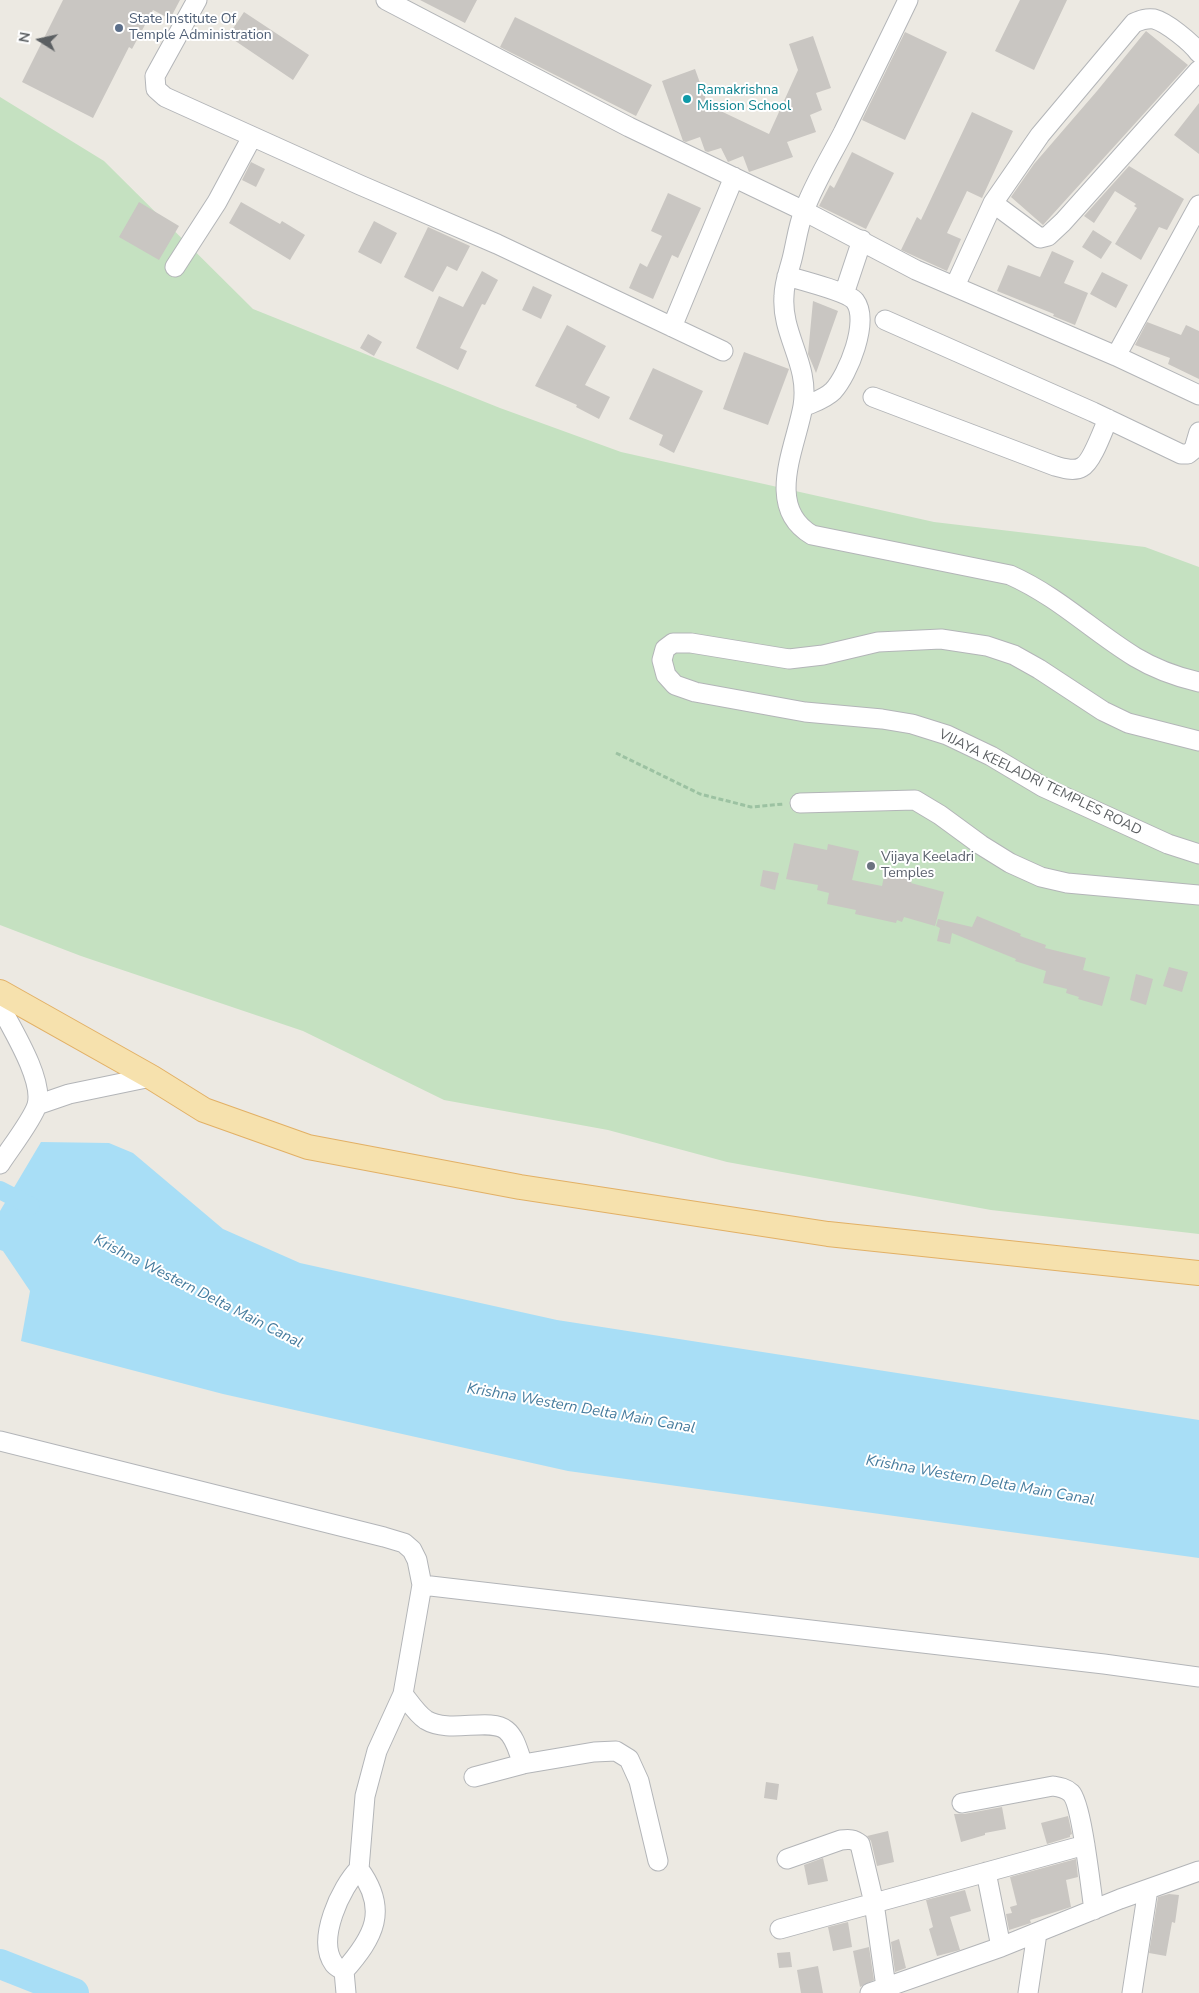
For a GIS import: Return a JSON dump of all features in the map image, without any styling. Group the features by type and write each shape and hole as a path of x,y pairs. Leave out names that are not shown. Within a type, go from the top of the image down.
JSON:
{"main road":[{"path":"0,992 150,1077 204,1110 308,1147 520,1187 828,1234 1199,1273"}],"street":[{"path":"198,0 155,76 156,88 166,97 252,137 497,244 723,351"},
{"path":"386,0 630,127 804,211 916,270 1116,356 1199,395"},
{"path":"908,0 804,211 787,276 784,314 789,334 800,362 804,384 803,406 788,464 787,494 789,511 801,529 812,535 1010,576 1033,586 1058,601 1136,657 1175,676 1199,682"},
{"path":"955,286 993,203 1040,135 1134,23 1144,19 1165,24 1199,53"},
{"path":"993,203 1040,238 1048,236 1070,215 1199,70"},
{"path":"175,266 217,202 252,137"},
{"path":"672,326 734,178"},
{"path":"1116,356 1199,205"},
{"path":"844,294 862,240"},
{"path":"787,276 844,294 855,300 860,311 860,324 850,364 840,382 833,391 823,398 803,406"},
{"path":"885,320 1108,419 1181,454 1188,454 1194,449 1199,432"},
{"path":"873,397 1055,466 1070,469 1082,467 1088,461 1108,419"},
{"name":"VIJAYA KEELADRI TEMPLES ROAD","path":"1199,741 1128,723 1103,712 1014,655 987,646 941,639 878,642 823,655 789,659 691,643 673,643 664,649 662,660 666,675 675,685 695,692 804,712 882,719 912,724 947,735 991,756 1043,787 1160,840 1199,854"},
{"path":"800,804 915,800 1010,863 1041,877 1067,883 1199,895"},
{"path":"0,1006 30,1064 36,1084 34,1111 0,1164"},
{"path":"34,1111 69,1094 150,1077"},
{"path":"0,1441 384,1537 404,1543 412,1550 417,1560 422,1585 403,1694 377,1751 365,1796 359,1869 369,1883 376,1917 374,1925 359,1954 344,1971 346,1993"},
{"path":"422,1585 1104,1664 1199,1677"},
{"path":"403,1694 427,1720 440,1725 455,1727 493,1725 504,1728 513,1736 523,1764"},
{"path":"474,1777 523,1764 594,1752 616,1751 629,1759 639,1781 658,1861"},
{"path":"962,1803 1053,1786 1062,1787 1071,1793 1075,1799 1085,1845 1094,1910"},
{"path":"787,1859 841,1840 856,1840 860,1844 874,1903 878,1990 1001,1947 1199,1871"},
{"path":"780,1929 1085,1845"},
{"path":"344,1971 335,1965 329,1952 329,1926 344,1890 352,1876 359,1869"},
{"path":"986,1872 1001,1947"},
{"path":"1132,1993 1148,1889"},
{"path":"1028,1993 1037,1933"}],"path":[{"path":"616,753 700,794 751,806 800,804"}],"green space":[{"path":"0,97 104,161 253,309 500,408 621,452 934,522 1145,547 1199,567 1199,1234 991,1210 727,1162 608,1130 444,1100 303,1031 81,956 0,925"}],"water":[{"path":"41,1142 109,1143 133,1153 223,1229 300,1263 557,1320 1199,1420 1199,1558 568,1471 223,1394 21,1341 30,1291 3,1251 0,1250 0,1211"}],"building":[{"path":"63,0 180,0 170,19 153,10 132,49 129,47 93,118 22,82"},
{"path":"420,0 477,0 465,23"},
{"path":"1020,0 1067,0 1034,70 995,51"},
{"path":"244,12 309,55 293,80 228,36"},
{"path":"515,17 652,85 636,116 500,47"},
{"path":"1146,31 1188,65 1043,225 1011,197 1034,164"},
{"path":"905,32 947,52 905,140 862,120"},
{"name":"Ramakrishna Mission School","path":"813,36 831,88 816,93 822,110 810,115 816,132 787,142 793,157 749,172 743,156 728,162 721,148 708,152 705,151 700,137 686,142 683,141 662,81 695,69 708,105 769,134 798,70 789,44"},
{"path":"1199,103 1199,154 1174,135"},
{"path":"972,112 1013,131 982,198 967,191 947,233 961,239 947,271 901,250 917,217 921,220"},
{"path":"852,152 894,173 866,229 819,206 830,185 834,188"},
{"path":"251,162 265,169 256,187 242,180"},
{"path":"1129,166 1184,199 1167,230 1159,227 1141,260 1115,244 1137,208 1134,206 1136,204 1115,191 1094,223 1084,216"},
{"path":"668,193 701,208 678,258 672,255 653,299 629,288 640,263 647,267 662,236 651,231"},
{"path":"139,202 179,226 159,260 119,237"},
{"path":"241,202 280,224 282,221 305,235 290,260 229,223"},
{"path":"374,221 397,233 381,264 358,252"},
{"path":"428,227 470,246 457,271 447,266 433,292 404,277"},
{"path":"1093,230 1112,242 1101,259 1082,247"},
{"path":"1052,251 1074,261 1064,283 1088,293 1075,325 1053,316 1054,314 997,291 1008,265 1040,277"},
{"path":"482,271 498,280 485,305 482,304 460,348 467,351 458,370 416,348 439,296 463,307"},
{"path":"1102,272 1128,285 1116,308 1090,294"},
{"path":"533,286 552,295 541,319 522,310"},
{"path":"813,301 838,311 816,373 808,354"},
{"path":"1147,322 1181,335 1186,325 1199,331 1199,379 1168,364 1170,358 1135,345"},
{"path":"567,325 606,346 585,385 610,397 599,419 576,407 577,405 535,386"},
{"path":"368,334 382,342 374,356 360,348"},
{"path":"744,352 789,369 768,425 723,409"},
{"path":"653,368 703,391 674,453 659,445 663,435 629,419"},
{"path":"794,843 827,850 828,844 859,851 852,880 882,886 886,867 914,873 911,883 944,892 935,926 904,917 902,922 897,920 896,923 855,914 856,910 827,904 829,893 817,890 818,885 786,879"},
{"path":"763,870 779,873 775,890 760,886"},
{"path":"977,916 1021,934 1020,936 1046,945 1045,948 1086,958 1083,970 1110,977 1102,1006 1078,999 1079,997 1066,993 1067,989 1043,983 1046,971 1015,961 1016,959 952,933 950,944 937,941 940,928 936,926 938,919 972,927"},
{"path":"1169,967 1188,972 1182,992 1163,986"},
{"path":"1136,974 1153,979 1146,1005 1130,1000"},
{"path":"766,1782 779,1784 777,1800 764,1798"},
{"path":"1002,1807 1006,1829 985,1833 985,1835 961,1842 954,1814"},
{"path":"1068,1816 1072,1834 1070,1837 1047,1844 1041,1823"},
{"path":"888,1831 894,1862 877,1866 871,1841 867,1836"},
{"path":"823,1858 828,1881 808,1885 804,1865"},
{"path":"1076,1859 1078,1877 1066,1880 1071,1907 1030,1920 1031,1923 1009,1930 1006,1914 1012,1913 1010,1907 1017,1905 1010,1877"},
{"path":"965,1890 971,1911 950,1917 960,1950 937,1956 929,1929 933,1927 926,1900"},
{"path":"1169,1894 1179,1895 1175,1923 1172,1922 1166,1956 1149,1953 1158,1897"},
{"path":"848,1922 852,1947 833,1951 828,1927"},
{"path":"899,1939 906,1968 895,1972 891,1942"},
{"path":"869,1947 874,1980 860,1987 853,1951"},
{"path":"790,1952 792,1967 779,1968 777,1953"},
{"path":"818,1966 823,1993 801,1993 797,1970"}],"waterway":[{"name":"Krishna Western Delta Main Canal","path":"0,1190 31,1206"},
{"path":"0,1964 74,1993"}],"place":[{"name":"State Institute Of Temple Administration","path":"119,28"},
{"name":"Ramakrishna Mission School","path":"687,99"},
{"name":"Vijaya Keeladri Temples","path":"871,866"}]}
